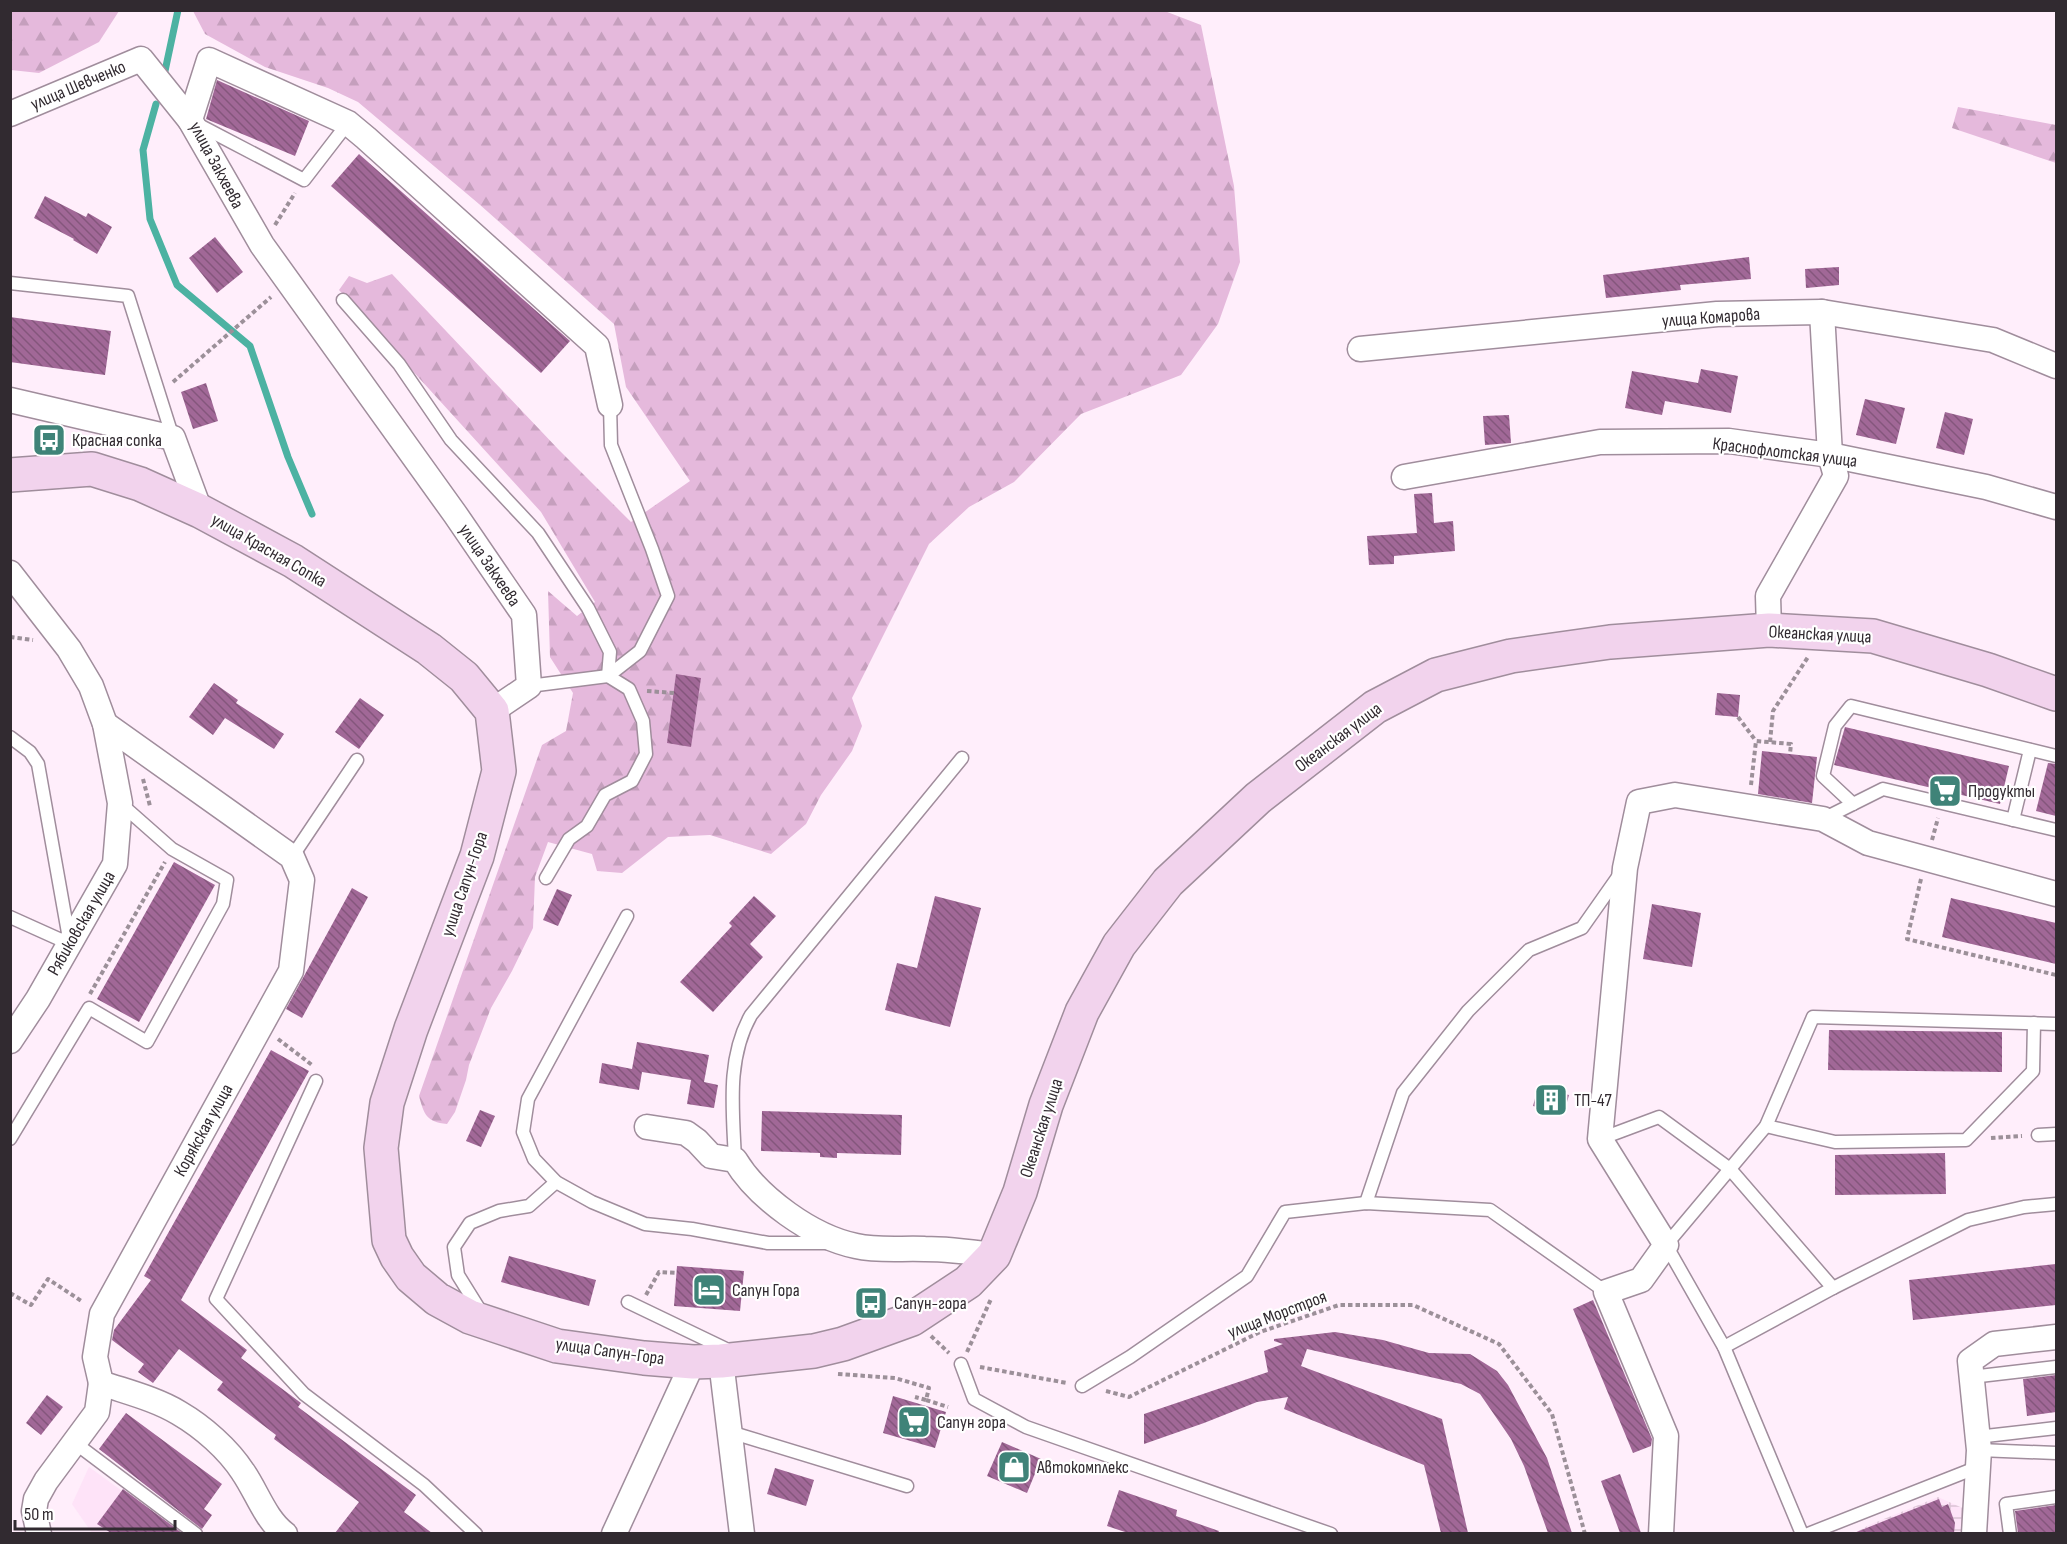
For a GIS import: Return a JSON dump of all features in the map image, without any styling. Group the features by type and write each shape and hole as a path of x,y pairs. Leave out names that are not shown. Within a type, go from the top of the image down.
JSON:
{"main road":[{"name":"улица Красная Сопка","path":"10,475 92,469 140,484 200,511 293,561 429,649 464,677 492,711"},
{"name":"Океанская улица","path":"981,1287 1020,1192 1046,1105 1082,1012 1119,945 1168,882 1258,798 1375,706 1436,675 1511,656 1610,642 1769,630 1873,636 1988,670 2056,694"},
{"name":"улица Сапун-Гора","path":"492,711 499,771 477,856 404,1050 387,1103 381,1148 389,1240 397,1257 411,1277 438,1299 470,1317 557,1346 644,1358 719,1360 814,1352 843,1344 912,1319 981,1287"}],"street":[{"name":"улица Шевченко","path":"10,114 141,59 190,120"},
{"name":"улица Закхеева","path":"529,686 524,615 455,514 262,245 190,120 209,60 348,123 597,346 610,405"},
{"path":"1769,630 1768,596 1836,476 1830,455 1822,312"},
{"name":"улица Комарова","path":"1360,349 1717,314 1822,312 1993,340 2056,366"},
{"path":"10,400 173,438 200,511"},
{"name":"Краснофлотская улица","path":"1404,477 1600,442 1729,441 1830,455 1986,487 2056,507"},
{"name":"Рябиковская улица","path":"10,573 69,650 91,686 105,724 120,803 115,864 38,999 10,1041"},
{"path":"492,711 529,686"},
{"path":"105,724 292,857"},
{"path":"1661,1533 1666,1436 1606,1292 1641,1280 1666,1245 1600,1139 1625,868 1639,802 1675,795 1823,819 1868,843 2056,894"},
{"name":"Корякская улица","path":"101,1383 94,1357 102,1314 291,971 302,880 292,857"},
{"path":"647,1127 686,1133 711,1156 735,1160 751,1181 784,1210 811,1228 842,1243 864,1247 955,1250 994,1256"},
{"path":"1974,1533 1978,1451 1970,1361 1994,1344 2056,1337"},
{"path":"719,1360 742,1533"},
{"path":"614,1533 719,1360"},
{"path":"39,1533 34,1511 36,1499 46,1481 97,1412 101,1383 155,1401 179,1413 212,1438 230,1455 243,1472 276,1527 285,1533"}],"lane":[{"path":"190,120 304,180 348,123"},
{"path":"10,283 128,296 173,438"},
{"path":"343,300 399,364 451,440 538,533 588,608 610,652 608,676"},
{"path":"529,686 608,676 640,651 668,596 611,445 610,405"},
{"path":"546,878 569,839 587,826 606,795 632,781 646,754 643,721 629,689 608,676"},
{"path":"1853,804 1823,776 1835,726 1851,706 2056,756"},
{"path":"10,737 30,752 38,764 70,944"},
{"path":"2013,820 2030,750"},
{"path":"735,1160 735,1056 739,1039 751,1015 962,758"},
{"path":"292,857 357,760"},
{"path":"1823,819 1883,789 2056,830"},
{"path":"10,1139 89,1008 147,1042 223,904 227,880 172,849 120,803"},
{"path":"1366,1203 1403,1093 1468,1011 1529,950 1582,928 1625,868"},
{"path":"627,916 528,1099 524,1132 534,1159 556,1182 592,1202 645,1224 692,1229 768,1243 842,1243"},
{"path":"10,918 70,944"},
{"path":"1802,1533 1724,1347 1666,1245 1766,1126 1813,1017 2056,1024"},
{"path":"1766,1126 1835,1142 1966,1140 2033,1071 2034,1023"},
{"path":"316,1081 216,1299 304,1394 424,1485 476,1533"},
{"path":"1600,1139 1659,1117 1730,1169 1833,1288"},
{"path":"2038,1135 2056,1134"},
{"path":"488,1324 458,1275 454,1247 471,1223 499,1211 529,1206 556,1182"},
{"path":"1082,1386 1130,1357 1247,1276 1286,1212 1366,1203 1490,1210 1606,1292"},
{"path":"1724,1347 1833,1288 1968,1220 2024,1207 2056,1204"},
{"path":"628,1302 719,1360"},
{"path":"961,1364 974,1399 1026,1427 1331,1533"},
{"path":"1971,1377 2056,1367"},
{"path":"1808,1533 1978,1451 2056,1428"},
{"path":"730,1432 907,1486"},
{"path":"75,1443 196,1533"},
{"path":"1978,1451 2056,1453"},
{"path":"2010,1533 2006,1504 2056,1497"}],"path":[{"path":"262,245 304,180"},
{"path":"159,394 288,282"},
{"path":"10,637 34,640"},
{"path":"1770,742 1773,711 1813,649"},
{"path":"629,689 674,693"},
{"path":"1738,717 1755,741 1749,807"},
{"path":"1755,741 1791,744 1790,754"},
{"path":"136,745 148,804 155,813"},
{"path":"1942,803 1907,939 2056,975"},
{"path":"89,1008 87,999 172,849"},
{"path":"260,1026 318,1070 316,1081"},
{"path":"1966,1140 2038,1135"},
{"path":"647,1292 659,1272 677,1274"},
{"path":"10,1293 32,1305 48,1279 102,1314"},
{"path":"912,1319 961,1364 981,1287"},
{"name":"улица Морстроя","path":"961,1364 1129,1396 1260,1332 1339,1305 1413,1305 1499,1344 1552,1414 1585,1533"},
{"path":"837,1374 895,1378 923,1386 929,1388 926,1400"},
{"path":"915,1397 948,1407"}],"shaded area":[{"path":"89,1467 180,1533 92,1533 72,1504"},
{"path":"1938,1497 1967,1510 1966,1533 1853,1534 1869,1525"}],"green space":[{"path":"1162,10 1201,25 1234,186 1240,262 1218,324 1181,375 1081,414 1014,482 969,507 929,544 852,698 862,726 852,751 821,795 806,824 771,854 710,835 668,837 622,873 597,871 592,854 548,842 535,877 533,928 491,1008 469,1065 455,1112 447,1124 430,1119 419,1096 542,745 566,731 573,693 550,657 548,591 577,616 595,602 541,512 339,290 349,276 367,283 392,274 558,449 631,522 690,481 626,387 614,324 479,204 358,102 328,88 265,67 205,34 193,11"},
{"path":"10,11 119,11 99,42 39,73 11,70"},
{"path":"1958,107 2056,125 2056,163 1952,128"}],"building":[{"path":"217,80 309,121 295,156 206,119"},
{"path":"359,154 570,341 541,373 331,186"},
{"path":"45,196 86,217 88,213 112,227 97,254 34,218"},
{"path":"215,237 243,272 217,293 189,258"},
{"path":"1749,257 1751,279 1680,285 1681,290 1606,298 1603,275"},
{"path":"1839,267 1839,285 1806,288 1805,269"},
{"path":"10,317 111,331 105,375 10,362"},
{"path":"1701,369 1738,376 1731,413 1665,401 1662,415 1625,408 1632,371 1698,383"},
{"path":"206,383 218,421 193,429 181,392"},
{"path":"1865,399 1905,408 1896,444 1856,435"},
{"path":"1945,412 1973,419 1964,455 1936,448"},
{"path":"1509,415 1511,443 1485,445 1483,416"},
{"path":"1432,493 1434,523 1453,521 1455,551 1394,556 1394,564 1369,565 1367,536 1417,533 1414,494"},
{"path":"676,674 701,678 691,747 667,743"},
{"path":"214,683 238,700 236,703 284,734 274,749 225,718 213,735 189,717"},
{"path":"1717,693 1740,695 1738,717 1715,715"},
{"path":"360,698 384,715 359,749 335,732"},
{"path":"1845,727 2009,766 2000,804 1834,765"},
{"path":"1762,751 1817,757 1812,803 1758,794"},
{"path":"2048,763 2056,764 2056,816 2036,811"},
{"path":"174,862 215,885 139,1022 97,999"},
{"path":"352,888 368,897 302,1018 286,1009"},
{"path":"557,889 572,895 558,926 543,920"},
{"path":"754,896 776,916 750,944 763,957 713,1012 680,982 732,926 729,923"},
{"path":"935,896 981,908 950,1027 885,1010 897,963 917,968"},
{"path":"1951,898 2056,923 2056,964 1942,937"},
{"path":"1652,904 1701,913 1692,967 1643,959"},
{"path":"1829,1030 2002,1032 2002,1072 1828,1070"},
{"path":"637,1042 709,1055 704,1082 718,1085 714,1108 687,1104 691,1080 642,1072 639,1090 599,1083 602,1063 632,1069"},
{"path":"271,1050 309,1071 181,1300 247,1350 241,1358 301,1403 298,1407 416,1495 404,1512 432,1533 335,1533 359,1502 274,1439 276,1435 217,1390 223,1382 179,1349 153,1383 138,1372 144,1364 112,1340 114,1330 151,1280 144,1276"},
{"name":"ТП-47","path":"1538,1087 1569,1095 1564,1113 1533,1106"},
{"path":"480,1110 495,1116 481,1147 466,1141"},
{"path":"762,1111 902,1115 901,1155 837,1153 837,1158 820,1157 820,1153 761,1151"},
{"path":"1945,1153 1946,1194 1835,1195 1835,1155"},
{"path":"509,1256 596,1280 589,1306 501,1282"},
{"path":"2056,1264 2056,1305 1913,1320 1909,1280"},
{"name":"Сапун Гора","path":"677,1266 744,1271 740,1311 674,1306"},
{"path":"1593,1300 1652,1439 1651,1446 1633,1453 1573,1309"},
{"path":"1335,1332 1383,1340 1429,1353 1470,1354 1497,1371 1508,1385 1547,1458 1572,1533 1548,1533 1524,1466 1511,1439 1480,1394 1461,1384 1307,1349 1301,1366 1442,1419 1468,1533 1441,1533 1424,1465 1284,1409 1288,1397 1257,1402 1144,1444 1144,1414 1268,1372 1264,1351 1283,1344 1274,1339"},
{"path":"2056,1375 2056,1412 2027,1416 2023,1379"},
{"path":"47,1395 63,1407 41,1435 26,1423"},
{"name":"Сапун гора","path":"893,1396 946,1412 935,1448 883,1433"},
{"path":"126,1413 222,1484 204,1509 212,1515 202,1529 99,1449"},
{"name":"Автокомплекс","path":"1002,1442 1041,1459 1027,1493 987,1476"},
{"path":"775,1468 814,1480 806,1506 767,1494"},
{"path":"1620,1474 1641,1533 1620,1533 1601,1481"},
{"path":"123,1489 182,1533 111,1533 97,1524"},
{"path":"1119,1490 1177,1510 1176,1516 1219,1531 1218,1533 1128,1533 1107,1526"},
{"path":"1939,1499 1942,1507 1948,1504 1955,1523 1954,1533 1854,1533"},
{"path":"2056,1505 2056,1533 2018,1533 2015,1511"}],"waterway":[{"path":"165,71 178,10"},
{"path":"156,104 143,150 150,219 177,285 250,346 288,457 312,514"}],"place":[{"name":"Красная сопка","path":"49,440"},
{"name":"Продукты","path":"1945,791"},
{"name":"ТП-47","path":"1551,1100"},
{"name":"Сапун Гора","path":"709,1290"},
{"name":"Сапун-гора","path":"871,1303"},
{"name":"Сапун гора","path":"914,1422"},
{"name":"Автокомплекс","path":"1014,1467"}]}
